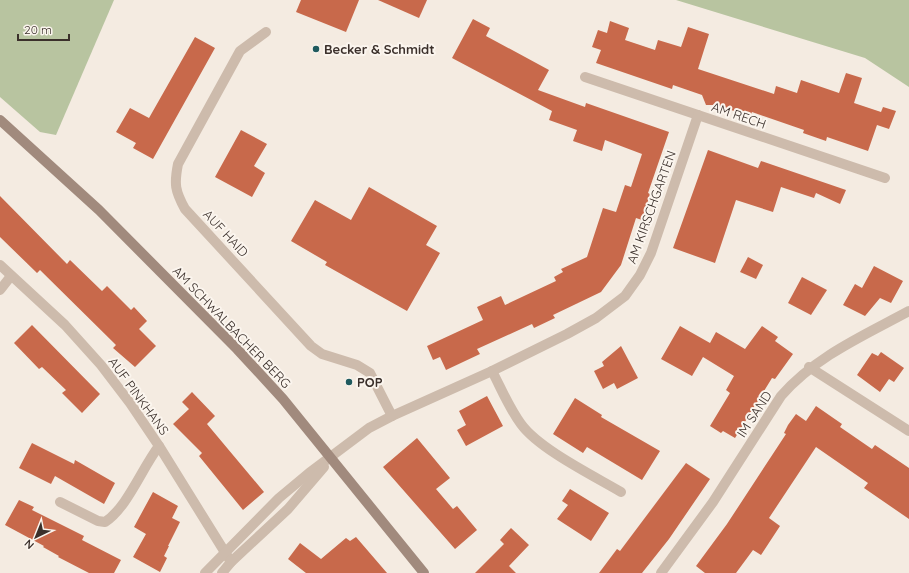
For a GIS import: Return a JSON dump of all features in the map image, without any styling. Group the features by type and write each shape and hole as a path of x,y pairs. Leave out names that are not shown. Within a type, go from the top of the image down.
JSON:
{"main road":[{"name":"AM SCHWALBACHER BERG","path":"0,120 99,210 180,290 283,399 330,459 424,573"}],"street":[{"name":"AUF HAID","path":"266,32 240,51 178,164 175,180 177,194 185,209 311,346 322,354 357,365 370,373 392,416"},
{"name":"AM RECH","path":"585,77 886,178"},
{"name":"AM KIRSCHGARTEN","path":"330,459 370,428 392,416 492,370 596,318 624,296 640,275 651,253 698,115"},
{"name":"AUF PINKHANS","path":"0,266 65,325 101,365 130,403 159,446 224,554 231,562"},
{"path":"0,290 11,276"},
{"name":"IM SAND","path":"661,573 713,502 781,396 809,367 833,352 909,311"},
{"path":"809,367 909,431"},
{"path":"492,370 512,411 521,425 534,438 621,492"},
{"path":"60,502 98,521 105,522 122,504 149,459 159,446"},
{"path":"205,573 279,498 309,473 330,459"},
{"path":"222,573 231,562 288,508 330,459"}],"green space":[{"path":"0,0 114,0 56,135 40,132 0,97"},
{"path":"676,0 909,0 909,87 865,58"}],"building":[{"path":"301,0 359,0 346,32 296,12"},
{"path":"378,0 427,0 419,18"},
{"path":"473,19 490,28 486,36 549,70 538,90 585,107 586,103 669,132 648,193 650,194 642,220 636,218 621,265 601,292 553,315 555,318 534,328 532,324 477,349 480,354 446,370 440,357 433,360 427,346 483,320 477,307 501,296 505,305 556,281 554,277 563,272 561,269 587,257 603,208 616,212 625,185 631,187 642,154 605,140 602,151 573,141 577,130 549,120 552,111 452,58"},
{"path":"610,21 629,28 625,40 655,50 658,40 681,47 688,27 709,34 698,69 774,94 776,86 797,93 801,80 839,93 846,73 862,78 854,103 881,112 883,107 896,111 889,129 877,125 868,151 827,137 826,141 803,133 804,130 752,112 750,116 715,105 706,105 702,95 673,85 672,89 596,63 601,50 592,47 598,30 607,33"},
{"path":"195,37 215,48 153,159 133,148 136,143 116,132 130,108 149,118"},
{"path":"241,130 267,144 254,166 265,173 252,197 215,177"},
{"path":"708,150 758,168 761,161 846,190 840,204 816,193 814,198 781,187 773,212 736,200 715,263 673,248"},
{"path":"369,187 437,226 426,245 440,253 407,311 325,265 327,262 291,241 315,200 351,220"},
{"path":"0,196 67,264 70,260 102,291 107,286 131,310 134,307 147,321 139,329 156,346 135,367 113,348 116,345 40,270 37,273 0,237"},
{"path":"748,257 763,265 756,279 740,272"},
{"path":"874,266 903,281 891,303 880,298 865,316 843,305 855,284 862,288"},
{"path":"802,277 827,290 811,315 788,303"},
{"path":"32,325 100,394 82,413 62,393 66,390 42,367 39,369 14,343"},
{"path":"680,326 710,343 716,332 745,349 762,326 778,337 775,341 793,354 775,379 772,378 735,438 723,431 721,433 710,426 730,393 726,390 734,376 703,357 692,376 661,359"},
{"path":"621,346 638,378 617,389 614,383 603,389 594,371 604,366 602,362"},
{"path":"881,352 904,368 894,382 889,379 880,392 857,375 872,353 878,356"},
{"path":"192,392 215,416 207,424 264,492 243,510 199,456 202,453 173,424 189,409 182,402"},
{"path":"487,396 503,426 466,446 457,430 466,425 459,411"},
{"path":"575,398 602,415 601,417 660,451 642,480 587,447 583,453 553,434"},
{"path":"816,406 842,424 840,427 872,449 875,445 909,468 909,519 864,488 868,483 816,447 769,518 780,526 761,555 753,550 736,573 705,573 696,566 727,524 786,434 784,433 788,425 796,414 806,421"},
{"path":"417,438 450,478 436,489 453,509 457,506 477,530 455,549 383,467"},
{"path":"32,443 74,464 75,460 115,483 104,504 55,476 51,484 19,468"},
{"path":"686,463 710,479 669,539 642,573 599,573 617,549 620,551"},
{"path":"570,489 609,513 591,541 557,519 568,505 562,501"},
{"path":"153,492 178,506 172,518 180,522 164,556 167,558 160,572 133,557 146,534 134,527"},
{"path":"19,500 34,507 32,510 84,536 82,540 121,560 114,573 89,573 58,557 59,556 43,547 44,546 5,525"},
{"path":"511,528 529,545 509,566 516,573 475,573 504,544 500,540"},
{"path":"356,537 387,573 306,573 288,559 300,543 321,559 346,538 350,541"}],"place":[{"name":"Becker & Schmidt","path":"316,49"},
{"name":"POP","path":"349,382"}]}
